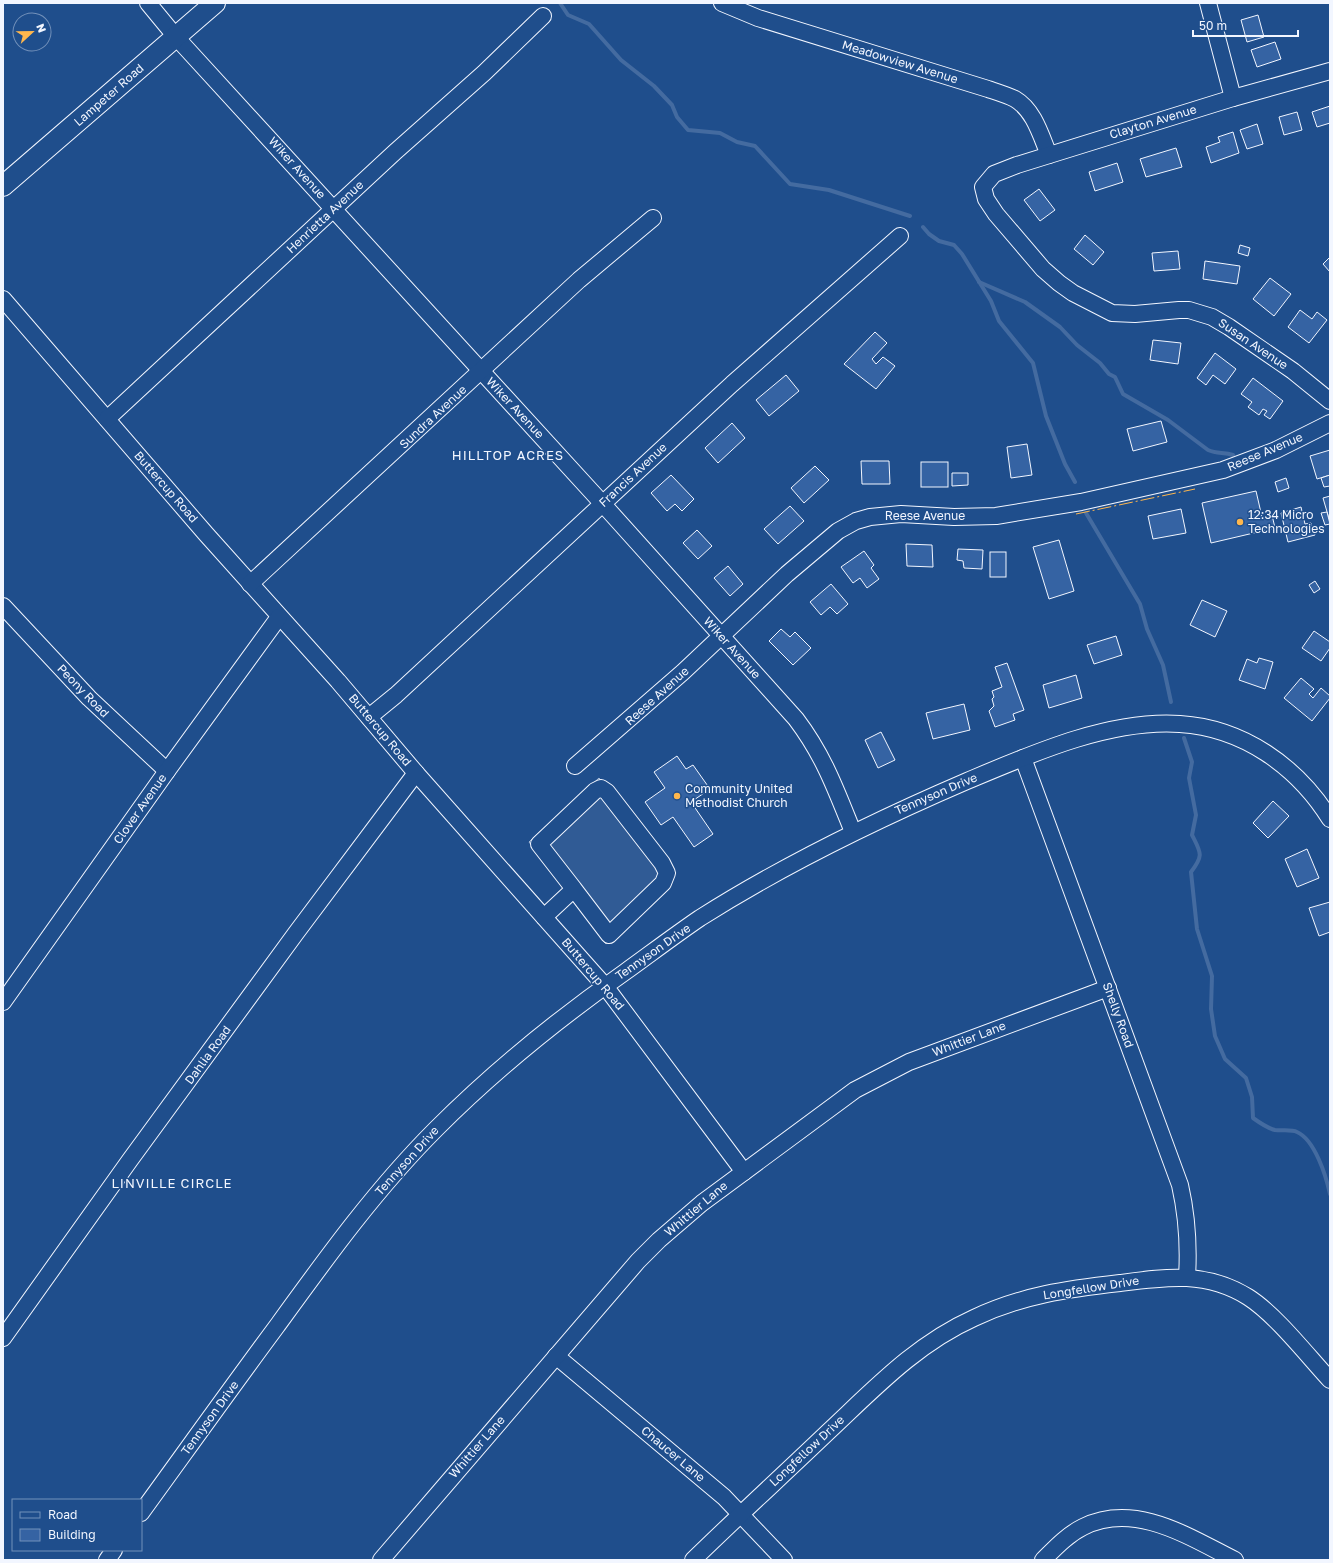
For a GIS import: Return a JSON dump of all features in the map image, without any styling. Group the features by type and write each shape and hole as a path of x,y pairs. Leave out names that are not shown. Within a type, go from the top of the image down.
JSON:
{"main road":[{"name":"Lampeter Road","path":"3,185 215,3"}],"street":[{"name":"Wiker Avenue","path":"148,3 176,37 481,372 602,502 796,719 812,740 831,777 853,832"},
{"name":"Meadowview Avenue","path":"722,3 758,18 988,89 1015,100 1029,113 1037,124 1050,155"},
{"path":"1208,3 1233,98"},
{"name":"Henrietta Avenue","path":"107,419 334,209 478,79 543,16"},
{"name":"Clayton Avenue","path":"983,187 994,174 1050,155 1233,98 1330,71"},
{"name":"Susan Avenue","path":"983,187 986,199 996,214 1043,269 1059,283 1074,293 1112,313 1135,314 1189,310 1212,317 1229,326 1293,371 1330,400"},
{"name":"Sundra Avenue","path":"250,584 584,276 653,218"},
{"name":"Francis Avenue","path":"369,717 396,695 602,502 767,352 900,236"},
{"name":"Buttercup Road","path":"3,300 279,618 369,717 416,773 605,986 744,1172"},
{"name":"Reese Avenue","path":"575,766 653,700 722,637 787,574 838,531 862,518 901,514 954,517 996,516 1081,502 1223,470 1276,450 1330,423"},
{"name":"Peony Road","path":"4,610 89,698 167,771"},
{"name":"Clover Avenue","path":"3,1002 167,771 279,618"},
{"name":"Tennyson Drive","path":"142,1512 347,1229 387,1182 457,1108 536,1038 605,986 698,920 797,861 903,808 1024,758 1076,740 1127,726 1156,723 1194,725 1237,737 1270,756 1306,786 1330,819"},
{"name":"Shelly Road","path":"1024,758 1180,1185 1185,1208 1189,1246 1187,1277"},
{"name":"Dahlia Road","path":"3,1338 130,1160 296,933 416,773"},
{"path":"601,788 607,792 662,863 666,872 663,883 609,935 574,889 539,844 595,791 601,788"},
{"path":"544,917 574,889"},
{"name":"Whittier Lane","path":"381,1560 556,1356 659,1240 702,1203 838,1102 876,1078 916,1059 1108,988"},
{"name":"Longfellow Drive","path":"693,1560 893,1370 940,1336 967,1322 1016,1301 1062,1290 1156,1278 1187,1277 1208,1280 1249,1298 1267,1312 1330,1380"},
{"name":"Chaucer Lane","path":"556,1356 724,1497 784,1560"},
{"path":"1042,1560 1064,1540 1083,1527 1104,1520 1122,1518 1153,1522 1235,1560"}],"shaded area":[{"path":"599,778 672,871 665,891 606,944 529,842"}],"building":[{"path":"1258,15 1264,37 1247,42 1241,20"},
{"path":"1275,42 1281,59 1257,67 1251,50"},
{"path":"1330,106 1330,123 1317,127 1312,112"},
{"path":"1297,112 1302,130 1284,135 1279,117"},
{"path":"1257,124 1263,144 1247,149 1240,130"},
{"path":"1233,132 1239,153 1211,163 1206,147 1220,142 1218,137"},
{"path":"1176,148 1182,167 1146,177 1140,159"},
{"path":"1117,163 1123,182 1095,191 1089,172"},
{"path":"1039,189 1055,210 1040,221 1024,200"},
{"path":"1085,235 1104,252 1093,265 1074,249"},
{"path":"1240,245 1250,248 1248,256 1238,253"},
{"path":"1178,251 1180,269 1154,271 1152,253"},
{"path":"1330,257 1330,272 1323,264"},
{"path":"1205,261 1240,266 1237,284 1203,279"},
{"path":"1270,278 1291,294 1274,316 1253,299"},
{"path":"1300,310 1312,319 1317,312 1327,320 1309,343 1288,327"},
{"path":"875,332 887,343 872,359 876,364 883,357 895,366 876,389 844,364"},
{"path":"1153,340 1181,343 1178,364 1150,360"},
{"path":"1215,353 1236,369 1225,384 1213,375 1206,385 1197,378"},
{"path":"786,375 799,391 769,416 756,400"},
{"path":"1253,378 1283,401 1270,419 1264,415 1267,411 1263,409 1259,415 1248,407 1252,402 1241,394"},
{"path":"1161,421 1167,442 1133,451 1127,429"},
{"path":"732,423 745,438 718,463 705,448"},
{"path":"1027,444 1032,475 1011,478 1007,447"},
{"path":"1330,450 1330,475 1317,479 1310,456"},
{"path":"861,461 889,461 890,484 862,484"},
{"path":"921,462 948,462 948,487 921,487"},
{"path":"815,466 829,480 804,503 791,488"},
{"path":"952,473 968,473 968,485 952,486"},
{"path":"671,475 694,499 682,511 675,504 667,511 651,493"},
{"path":"1330,475 1330,486 1324,487 1321,478"},
{"path":"1286,478 1289,488 1278,492 1275,482"},
{"name":"12:34 Micro Technologies","path":"1256,491 1262,517 1272,515 1275,528 1211,543 1202,503"},
{"path":"1330,496 1330,522 1323,498"},
{"path":"790,506 804,521 778,544 764,529"},
{"path":"1301,507 1305,524 1311,523 1315,535 1288,542 1281,513"},
{"path":"1181,509 1186,533 1153,539 1148,516"},
{"path":"1327,512 1330,524 1325,525 1321,513"},
{"path":"697,530 712,546 698,559 683,543"},
{"path":"1059,540 1074,591 1049,599 1033,547"},
{"path":"906,544 932,545 933,567 907,566"},
{"path":"958,549 983,550 982,569 964,568 963,561 957,560"},
{"path":"864,551 874,565 871,568 879,579 867,588 860,578 853,583 841,567"},
{"path":"990,552 1006,552 1006,577 990,577"},
{"path":"728,566 743,584 730,596 714,578"},
{"path":"1315,581 1320,589 1314,593 1309,585"},
{"path":"831,584 848,604 837,614 830,607 821,615 810,602"},
{"path":"1202,600 1227,611 1215,637 1190,625"},
{"path":"781,629 790,637 795,632 811,648 793,665 769,641"},
{"path":"1314,631 1330,642 1330,648 1321,661 1302,648"},
{"path":"1116,636 1122,655 1094,664 1087,645"},
{"path":"1259,658 1273,662 1265,689 1239,680 1247,659 1257,663"},
{"path":"1007,663 1024,710 1013,714 1015,720 995,727 989,711 994,706 992,691 1002,687 995,667"},
{"path":"1076,675 1082,698 1049,708 1043,685"},
{"path":"1301,678 1314,689 1309,694 1313,698 1321,688 1330,696 1312,721 1284,698"},
{"path":"964,704 970,730 933,739 926,713"},
{"path":"881,732 895,760 878,768 865,740"},
{"name":"Community United Methodist Church","path":"677,756 686,769 693,765 710,789 691,802 713,834 694,847 673,817 661,825 645,802 665,788 654,772"},
{"path":"1273,801 1289,816 1268,838 1253,823"},
{"path":"1307,849 1319,878 1297,887 1285,859"},
{"path":"1330,902 1330,932 1319,936 1309,908"}],"waterway":[{"path":"560,3 568,15 589,24 621,60 654,86 672,105 677,117 688,130 720,133 737,142 755,146 790,184 829,190 910,216"},
{"path":"923,227 929,234 939,241 954,245 962,254 991,301 999,321 1033,363 1046,416 1065,464 1075,482"},
{"path":"979,282 1025,302 1060,327 1077,345 1100,363 1109,374 1115,377 1123,394 1168,420 1208,450 1233,455"},
{"path":"1086,513 1140,604 1147,629 1163,665 1171,702"},
{"path":"1184,738 1192,762 1189,778 1196,815 1192,835 1200,854 1198,862 1191,872 1197,929 1212,976 1211,1009 1215,1036 1225,1059 1246,1078 1252,1097 1253,1118 1272,1129 1295,1131 1303,1136 1319,1159 1330,1194"}],"power":[{"path":"1076,514 1195,489"}],"place":[{"name":"12:34 Micro Technologies","path":"1240,522"},
{"name":"Community United Methodist Church","path":"677,796"}],"district":[{"name":"HILLTOP ACRES","path":"508,455"},
{"name":"LINVILLE CIRCLE","path":"172,1183"}]}
